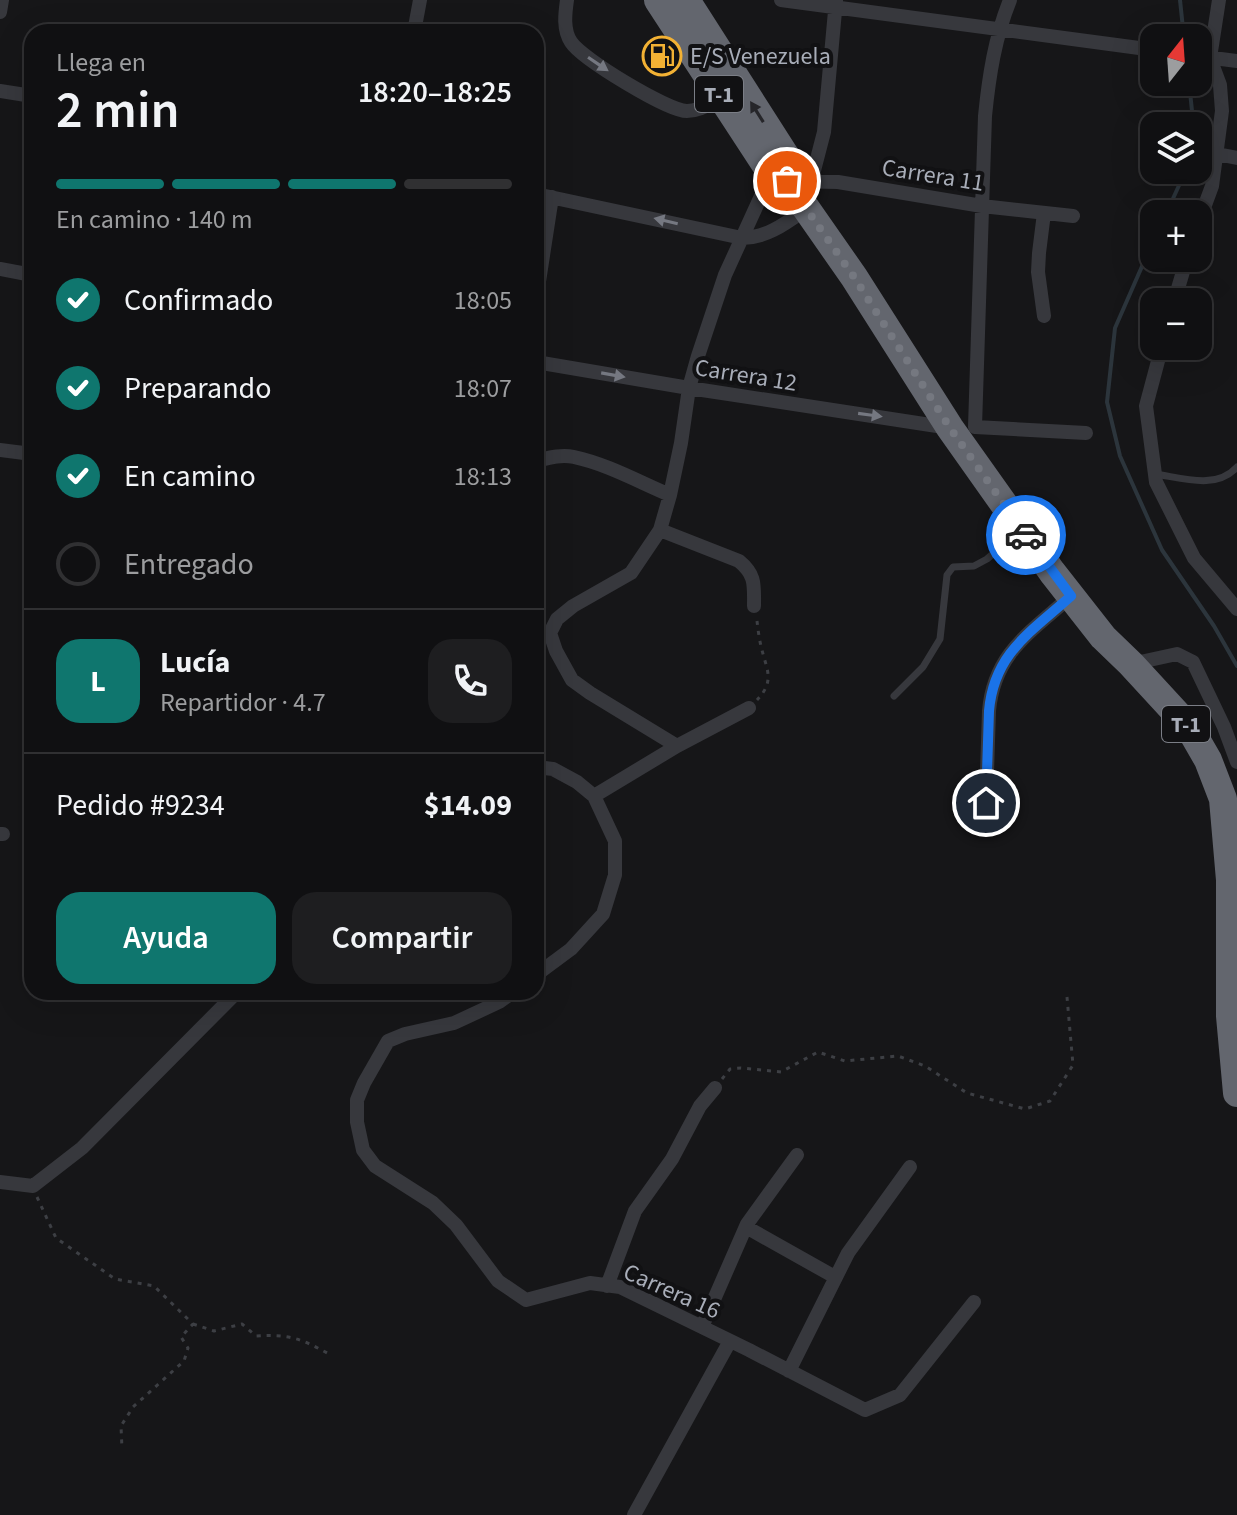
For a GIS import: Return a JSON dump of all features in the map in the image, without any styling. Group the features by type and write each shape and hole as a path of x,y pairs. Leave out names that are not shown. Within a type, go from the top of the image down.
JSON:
{"highway":[{"name":"T-1","path":"658,0 722,98 789,178 806,209 961,431 1021,528 1103,637 1189,727 1208,760 1223,799 1230,880 1230,1016 1237,1093"},
{"name":"T-1","path":"686,0 787,158 789,178"}],"street":[{"path":"0,12 2,0"},
{"path":"416,24 420,0"},
{"path":"567,0 565,30 572,44 623,81 684,111 700,109 722,98"},
{"path":"781,0 836,4 1140,48"},
{"path":"961,431 982,206 989,74 1010,0"},
{"path":"1212,27 1219,0"},
{"path":"677,746 572,680 550,633 557,619 573,606 631,573 660,530 681,443 689,388 725,275 767,183 789,178 824,132 836,4"},
{"path":"1212,58 1237,61"},
{"path":"1207,200 1212,186 1222,111 1220,85 1212,71"},
{"path":"0,91 24,95"},
{"path":"1217,154 1237,158"},
{"name":"Carrera 11","path":"789,178 838,182 982,206 1073,216"},
{"path":"544,196 742,238 769,233 806,209"},
{"path":"544,249 552,197"},
{"path":"1044,213 1038,272 1044,316"},
{"path":"0,269 24,274"},
{"path":"1158,360 1146,406 1156,482 1194,558 1237,609"},
{"name":"Carrera 12","path":"544,363 961,431 1086,433"},
{"path":"0,450 24,453"},
{"path":"544,459 572,456 670,495"},
{"path":"660,530 739,561 753,578 754,606"},
{"path":"986,803 990,699 997,675 1008,654 1071,596"},
{"path":"1131,664 1177,654 1193,662 1237,762"},
{"path":"594,796 677,746 749,708"},
{"path":"544,768 553,769 577,782 594,796 615,841 615,875 603,914 571,949 544,969"},
{"path":"0,1182 33,1186 82,1148 229,1000"},
{"name":"Carrera 16","path":"502,1000 454,1023 388,1041 357,1100 357,1122 363,1150 375,1166 433,1203 456,1225 498,1281 526,1300 590,1283 620,1287 865,1410 900,1395 974,1302"},
{"path":"607,1286 635,1211 672,1159 700,1106 715,1088"},
{"path":"702,1327 746,1227 797,1155"},
{"path":"789,1371 848,1253 910,1167"},
{"path":"746,1227 835,1277"},
{"path":"634,1515 730,1341"}],"lane":[{"path":"1155,474 1211,482 1230,475 1237,467"},
{"path":"894,696 923,667 940,639 947,575 953,567 974,566 987,559 1021,528"}],"path":[{"path":"749,708 764,693 770,674 761,647 754,606"},
{"path":"715,1088 730,1069 781,1072 818,1052 845,1061 898,1056 925,1066 967,1093 1025,1109 1050,1101 1073,1065 1067,997"},
{"path":"33,1186 56,1238 115,1279 154,1286 193,1324 214,1331 242,1324 256,1336 279,1334 302,1339 329,1354"},
{"path":"122,1449 121,1426 133,1407 184,1361 188,1348 181,1337 193,1324"}],"waterway":[{"path":"1180,0 1183,24"},
{"path":"1190,96 1192,112"},
{"path":"1172,200 1180,184"},
{"path":"1140,271 1115,328 1107,402 1120,456 1162,550 1214,626 1237,666"}],"way so far":[{"path":"787,181 854,277 950,428 1026,535"}],"place":[{"name":"E/S Venezuela","path":"662,56"}],"route":[{"path":"986,803 990,699 1000,666 1008,654 1071,596 1026,535"}]}
